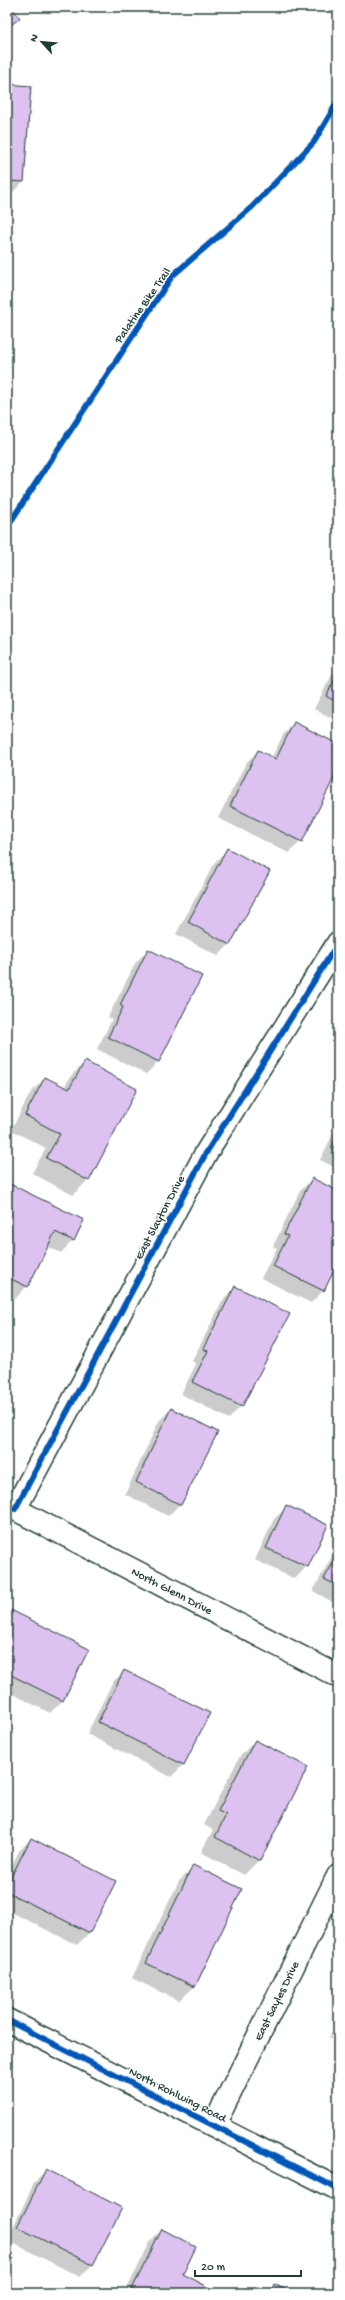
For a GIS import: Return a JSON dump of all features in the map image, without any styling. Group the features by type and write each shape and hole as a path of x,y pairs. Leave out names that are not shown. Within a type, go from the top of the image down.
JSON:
{"street":[{"name":"East Slayton Drive","path":"11,1507 206,1153 338,943"},
{"name":"North Glenn Drive","path":"11,1507 338,1676"},
{"name":"East Sayles Drive","path":"214,2125 338,1876"},
{"name":"North Rohlwing Road","path":"7,2020 338,2189"}],"building":[{"path":"7,7 11,7 20,18 7,28"},
{"path":"7,84 31,86 24,182 7,181"},
{"path":"338,673 338,703 326,696"},
{"path":"294,722 338,744 338,770 302,842 230,806 258,750 276,759"},
{"path":"227,848 270,871 230,945 188,922"},
{"path":"148,949 202,976 159,1062 108,1037 123,1007 120,1005"},
{"path":"85,1061 137,1089 89,1181 46,1158 60,1134 25,1115 45,1077 69,1089"},
{"path":"338,1135 338,1151 331,1148"},
{"path":"312,1178 338,1191 338,1262 324,1291 273,1266 288,1236 284,1234"},
{"path":"8,1183 84,1220 74,1241 55,1232 28,1287 7,1277"},
{"path":"235,1286 290,1314 242,1407 192,1382 208,1351 203,1349"},
{"path":"171,1408 218,1432 181,1505 136,1482"},
{"path":"286,1505 328,1525 308,1567 266,1548"},
{"path":"338,1554 338,1586 324,1579"},
{"path":"7,1608 89,1649 63,1701 7,1673"},
{"path":"124,1670 210,1713 184,1765 98,1722"},
{"path":"255,1740 308,1767 260,1861 215,1837 226,1815 218,1811"},
{"path":"31,1838 116,1881 90,1933 7,1892 7,1885"},
{"path":"193,1865 242,1889 195,1987 146,1963"},
{"path":"46,2169 122,2208 93,2265 17,2227"},
{"path":"162,2229 196,2247 183,2274 220,2293 130,2293"},
{"path":"274,2284 293,2293 270,2293"}],"cycle path":[{"name":"Palatine Bike Trail","path":"7,527 172,276 252,207 314,142 338,101"},
{"path":"15,1509 206,1153 338,943"},
{"path":"7,2020 338,2189"}]}
